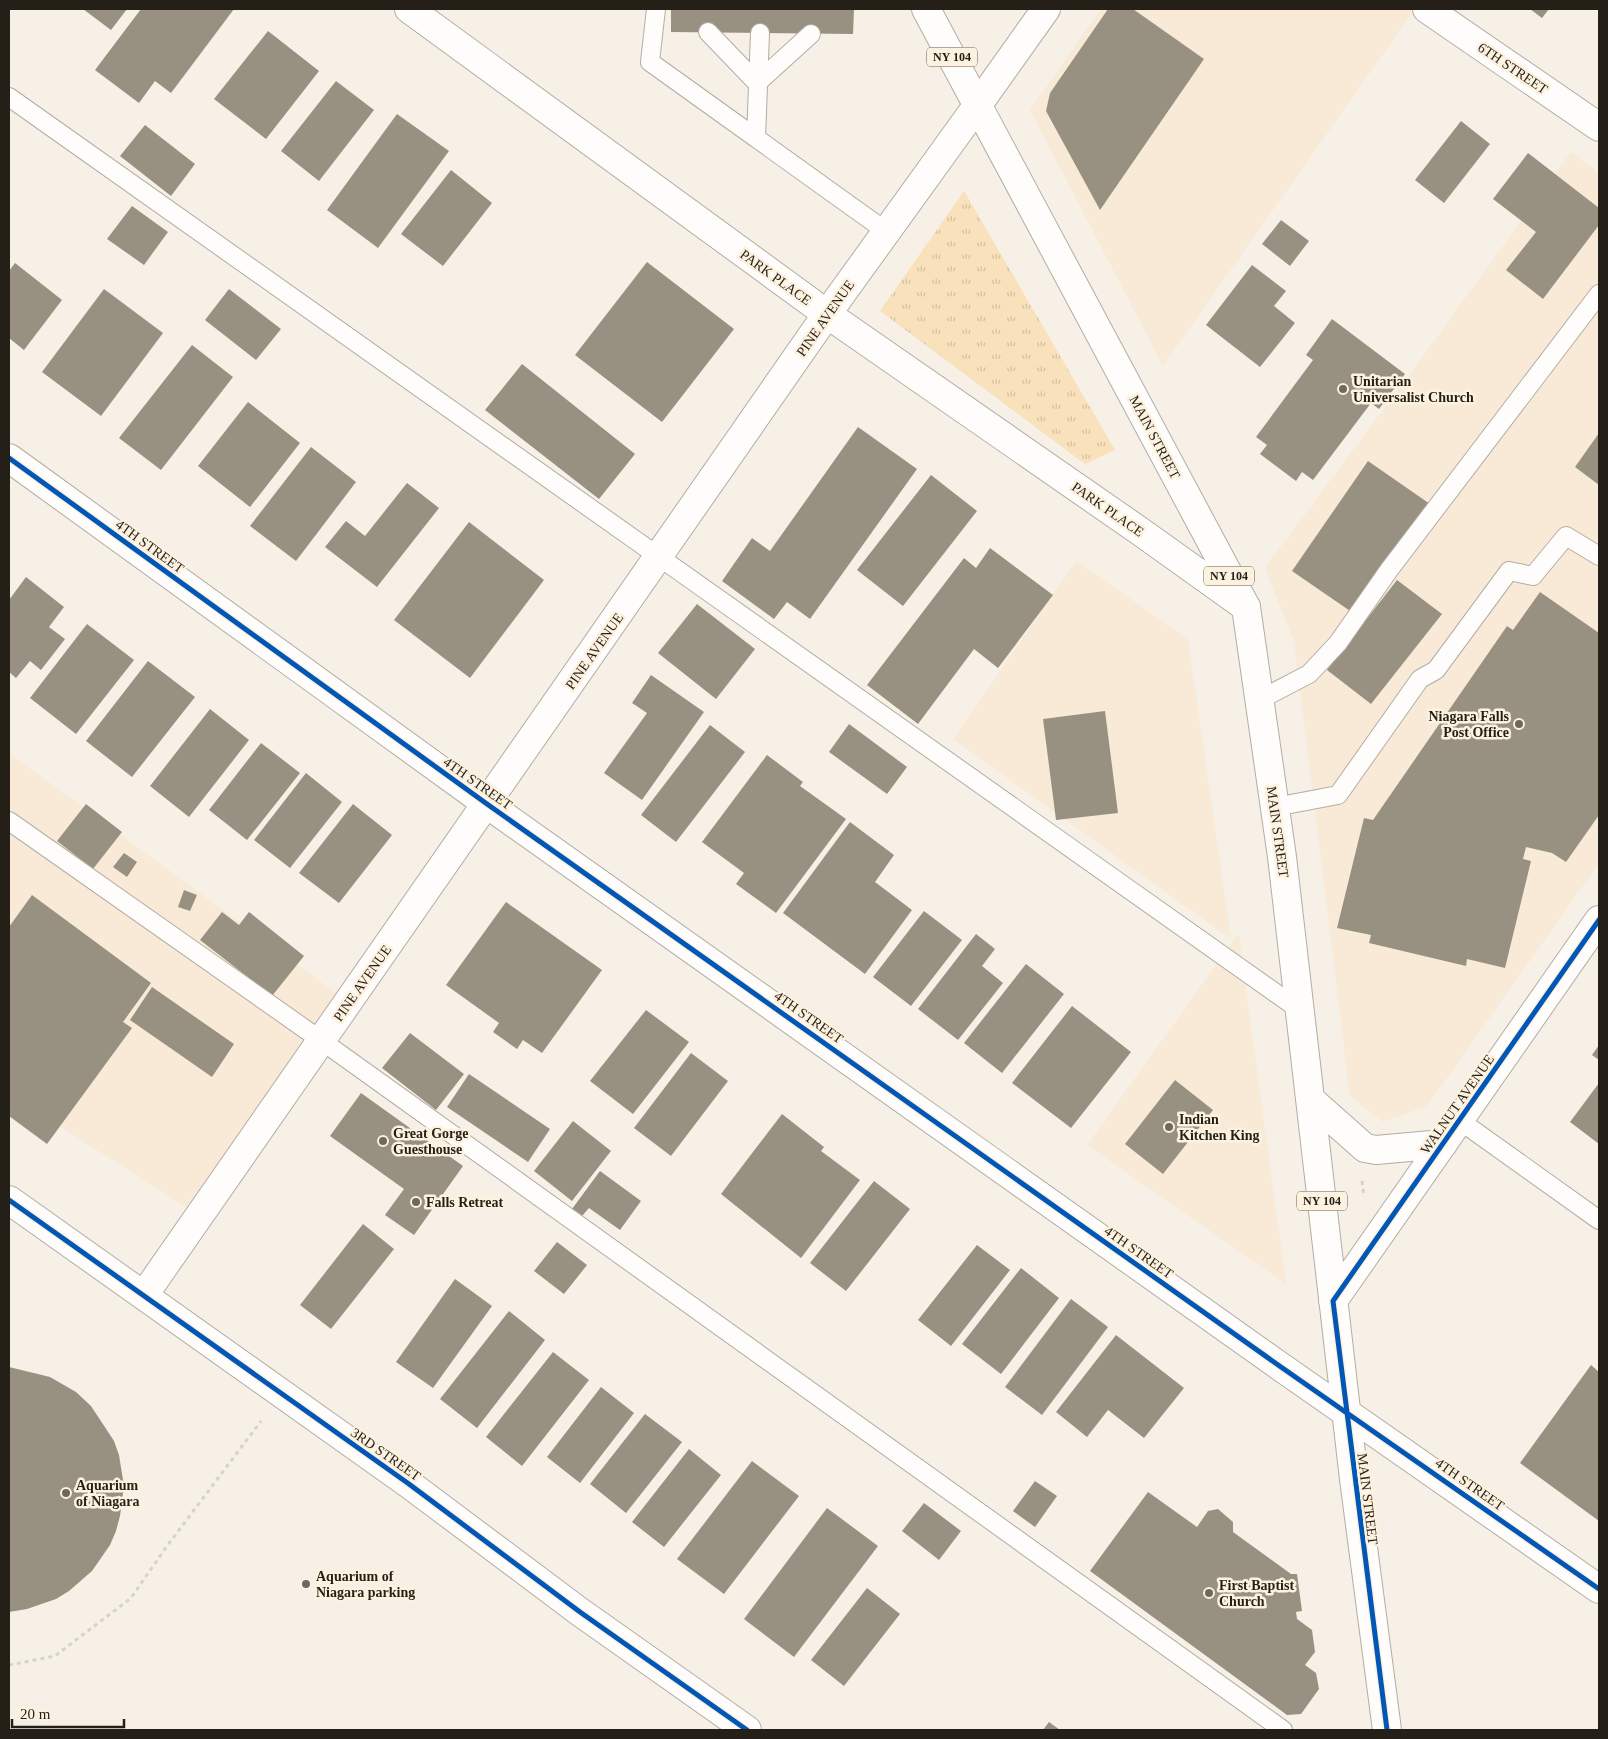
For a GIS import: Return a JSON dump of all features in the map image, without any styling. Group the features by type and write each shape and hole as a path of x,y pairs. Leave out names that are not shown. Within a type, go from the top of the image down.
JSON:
{"street":[{"name":"PARK PLACE","path":"409,9 827,314 1125,520 1246,607"},
{"name":"MAIN STREET","path":"926,9 1246,607 1275,808 1301,1011 1346,1410 1387,1730"},
{"name":"PINE AVENUE","path":"144,1295 827,314 1046,9"},
{"name":"6TH STREET","path":"1427,9 1599,127"},
{"name":"4TH STREET","path":"9,458 487,804 1599,1589"},
{"name":"WALNUT AVENUE","path":"1333,1301 1599,920"},
{"path":"1312,1101 1365,1148 1376,1150 1443,1144"},
{"name":"3RD STREET","path":"9,1200 409,1484 580,1612 747,1730"}],"lane":[{"path":"656,9 650,62 887,232"},
{"path":"708,32 758,83"},
{"path":"756,138 760,33"},
{"path":"758,83 811,34"},
{"path":"9,97 658,558 1301,1011"},
{"path":"1259,700 1309,674 1338,643 1389,570 1599,294"},
{"path":"1275,808 1338,795 1420,679 1436,670 1509,571 1533,576 1566,536 1599,556"},
{"path":"9,821 322,1041 1283,1730"},
{"path":"1459,1120 1599,1220"}],"path":[{"path":"1362,1174 1366,1204"},
{"path":"9,1665 55,1656 131,1598 167,1546 281,1394"}],"shaded area":[{"path":"1101,9 1407,9 1412,13 1163,366 1030,110"},
{"path":"1571,152 1599,173 1599,863 1427,1106 1383,1122 1350,1096 1294,642 1265,568 1421,359"},
{"path":"1076,561 1188,639 1231,939 953,739"},
{"path":"9,753 340,996 186,1207 9,1094"},
{"path":"1239,933 1246,989 1286,1284 1087,1145"}],"green space":[{"path":"964,191 1115,450 1085,464 880,311"}],"building":[{"path":"83,9 127,9 111,30"},
{"path":"141,9 234,9 171,93 155,81 139,103 95,70"},
{"path":"671,9 854,9 853,34 671,32"},
{"path":"1108,9 1133,9 1204,59 1100,210 1046,111 1050,93"},
{"path":"1530,9 1549,9 1542,18"},
{"path":"268,31 319,71 266,139 214,99"},
{"path":"336,81 374,110 319,181 281,151"},
{"path":"397,114 449,151 378,248 327,210"},
{"path":"1461,121 1490,144 1444,203 1415,180"},
{"path":"145,125 195,164 171,196 120,156"},
{"path":"1528,153 1599,208 1599,225 1543,299 1506,270 1536,232 1493,199"},
{"path":"451,170 492,203 443,266 401,234"},
{"path":"132,206 168,232 144,265 107,239"},
{"path":"1281,220 1309,241 1290,266 1262,244"},
{"path":"647,262 734,329 662,422 575,355"},
{"path":"15,263 62,300 24,350 9,338 9,271"},
{"path":"1252,265 1286,291 1274,306 1295,323 1260,367 1206,325"},
{"path":"104,289 163,333 101,416 42,372"},
{"path":"229,289 281,329 256,360 205,320"},
{"name":"Unitarian Universalist Church","path":"1332,319 1405,374 1379,409 1371,403 1313,480 1302,472 1296,481 1260,454 1267,445 1256,437 1313,360 1306,355"},
{"path":"192,345 233,377 161,470 119,438"},
{"path":"522,364 635,454 599,499 485,410"},
{"path":"248,402 300,443 250,507 198,466"},
{"path":"858,427 917,469 810,619 787,602 774,619 722,581 752,538 770,551"},
{"path":"1599,433 1599,485 1575,467"},
{"path":"311,447 356,482 296,561 250,526"},
{"path":"1368,461 1430,504 1353,613 1292,571"},
{"path":"931,475 977,511 903,606 857,570"},
{"path":"407,483 439,508 377,587 325,547 346,521 365,536"},
{"path":"469,522 544,580 470,678 394,620"},
{"path":"990,548 1053,595 998,668 974,649 918,724 867,685 964,558 976,568"},
{"path":"26,577 64,607 49,627 65,639 41,670 30,661 16,678 9,672 9,600"},
{"path":"1397,580 1442,614 1371,704 1327,670"},
{"name":"Niagara Falls Post Office","path":"1540,592 1599,633 1599,815 1566,862 1552,853 1526,847 1523,859 1531,861 1505,968 1467,959 1466,966 1369,943 1371,935 1337,928 1364,818 1373,820 1507,626 1513,630"},
{"path":"697,604 755,649 716,699 658,653"},
{"path":"87,624 134,660 76,734 30,698"},
{"path":"148,661 195,697 132,777 86,741"},
{"path":"651,675 704,712 642,800 604,773 647,713 632,703"},
{"path":"210,709 249,740 189,817 150,786"},
{"path":"1105,711 1118,813 1056,820 1043,719"},
{"path":"849,724 907,767 887,794 829,752"},
{"path":"710,725 745,752 676,842 641,815"},
{"path":"261,743 300,773 247,840 209,810"},
{"path":"767,755 803,782 800,786 846,819 776,913 736,884 744,873 702,842"},
{"path":"306,773 342,802 290,868 254,840"},
{"path":"86,804 122,832 93,869 57,841"},
{"path":"353,804 392,835 339,903 299,873"},
{"path":"850,822 894,855 875,882 912,910 865,974 783,913"},
{"path":"124,853 137,862 127,877 113,867"},
{"path":"184,890 197,895 190,911 178,907"},
{"path":"32,895 151,983 123,1022 132,1028 47,1144 9,1116 9,927"},
{"path":"506,902 602,970 542,1053 523,1040 517,1049 493,1032 499,1023 446,985"},
{"path":"924,911 962,940 911,1006 873,977"},
{"path":"222,912 239,925 249,912 304,956 272,996 200,940"},
{"path":"976,934 995,949 982,966 1003,983 958,1040 918,1009"},
{"path":"1026,964 1064,994 1002,1073 964,1043"},
{"path":"152,987 234,1044 212,1077 130,1020"},
{"path":"1072,1006 1131,1052 1071,1128 1012,1083"},
{"path":"646,1010 689,1042 633,1114 590,1081"},
{"path":"410,1033 464,1074 436,1110 382,1068"},
{"path":"1599,1045 1599,1060 1592,1055"},
{"path":"691,1053 728,1081 671,1156 634,1128"},
{"path":"469,1074 550,1129 528,1162 447,1107"},
{"name":"Indian Kitchen King","path":"1175,1080 1213,1110 1163,1174 1125,1144"},
{"path":"1599,1083 1599,1144 1570,1122"},
{"name":"Great Gorge Guesthouse","path":"361,1093 463,1166 414,1235 385,1215 404,1189 330,1136"},
{"path":"782,1114 824,1147 821,1151 860,1180 801,1258 721,1194"},
{"path":"573,1121 611,1151 572,1201 534,1171"},
{"path":"600,1171 641,1201 620,1230 589,1208 582,1216 572,1209"},
{"path":"874,1181 910,1209 846,1291 810,1263"},
{"path":"363,1224 394,1249 331,1329 300,1305"},
{"path":"557,1242 587,1265 564,1294 534,1271"},
{"path":"977,1245 1010,1270 951,1346 918,1320"},
{"path":"1021,1268 1059,1298 1001,1374 962,1344"},
{"path":"455,1279 492,1306 433,1388 396,1362"},
{"path":"1071,1299 1108,1327 1042,1415 1005,1387"},
{"path":"509,1311 545,1340 477,1428 440,1399"},
{"path":"1116,1335 1184,1388 1144,1438 1108,1410 1087,1437 1056,1412"},
{"path":"553,1352 589,1380 522,1466 486,1437"},
{"path":"1591,1365 1599,1372 1599,1521 1520,1463"},
{"name":"Aquarium of Niagara","path":"9,1367 50,1377 76,1392 91,1406 114,1441 119,1455 124,1486 116,1531 110,1545 92,1571 69,1591 56,1599 27,1609 9,1612"},
{"path":"601,1387 634,1413 580,1483 547,1457"},
{"path":"645,1414 682,1442 626,1513 590,1484"},
{"path":"689,1449 721,1475 664,1547 632,1522"},
{"path":"752,1461 799,1496 724,1594 677,1559"},
{"path":"1035,1481 1057,1496 1035,1527 1013,1511"},
{"name":"First Baptist Church","path":"1148,1492 1197,1527 1208,1511 1218,1509 1233,1522 1233,1532 1291,1574 1297,1574 1302,1611 1296,1612 1297,1619 1312,1630 1315,1652 1305,1665 1316,1673 1319,1689 1301,1714 1287,1715 1090,1571"},
{"path":"924,1503 961,1531 939,1560 902,1531"},
{"path":"827,1508 878,1546 794,1657 744,1619"},
{"path":"867,1588 900,1614 844,1686 811,1660"},
{"path":"1049,1722 1060,1730 1043,1730"}],"cycle path":[{"path":"9,458 487,804 1281,1367 1599,1589"},
{"path":"1387,1730 1333,1301 1599,920"},
{"path":"9,1200 409,1484 580,1612 747,1730"}],"place":[{"name":"Unitarian Universalist Church","path":"1343,389"},
{"name":"Niagara Falls Post Office","path":"1519,724"},
{"name":"Indian Kitchen King","path":"1169,1127"},
{"name":"Great Gorge Guesthouse","path":"383,1141"},
{"name":"Falls Retreat","path":"416,1202"},
{"name":"Aquarium of Niagara","path":"66,1493"},
{"name":"Aquarium of Niagara parking","path":"306,1584"},
{"name":"First Baptist Church","path":"1209,1593"}]}
